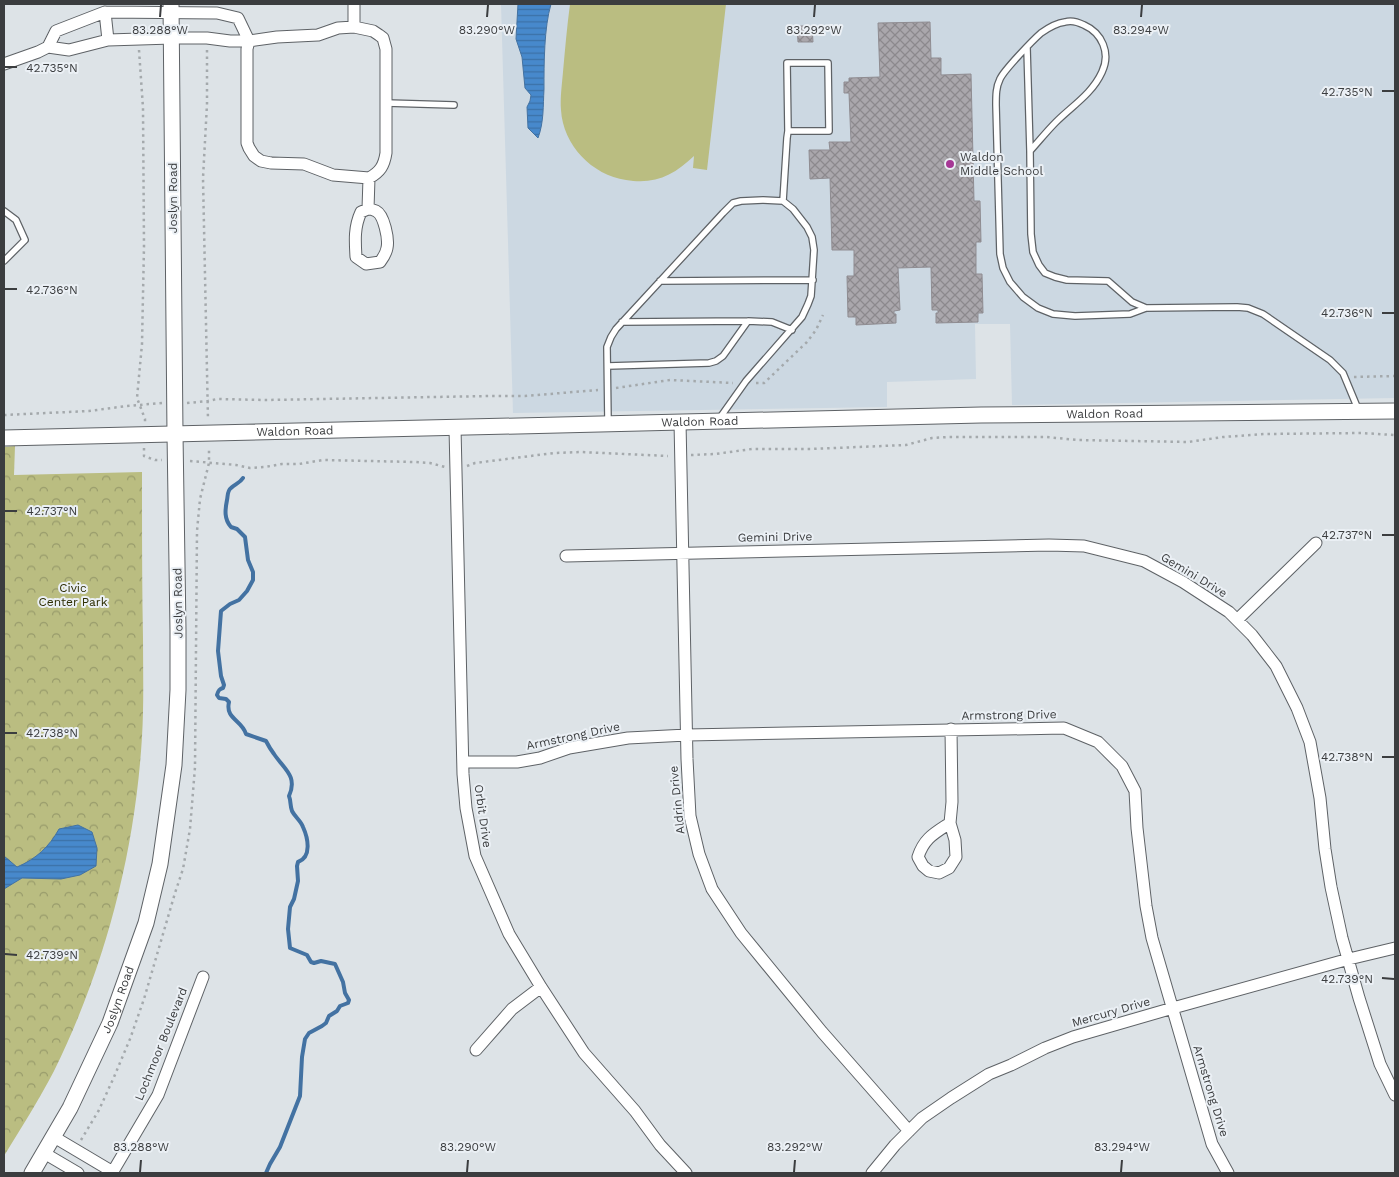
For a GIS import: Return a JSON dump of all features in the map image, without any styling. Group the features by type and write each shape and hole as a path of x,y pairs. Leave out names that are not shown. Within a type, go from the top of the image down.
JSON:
{"street":[{"path":"354,4 354,27"},
{"path":"4,64 48,47 69,50 108,40 207,38 249,41 277,37 318,35 338,28 354,27 373,31 383,38 385,43 385,162 378,173 369,178 333,175 304,164 271,163 261,161 254,156 247,143 247,49 249,41 238,18 217,13 171,8 105,12 56,31 48,47"},
{"name":"Joslyn Road","path":"32,1173 70,1108 110,1023 146,923 160,864 174,765 178,690 178,630 171,8"},
{"path":"105,12 108,40"},
{"path":"368,209 369,178"},
{"path":"368,209 375,210 381,215 388,246 380,262 366,264 356,257 355,230 357,220 362,212 368,209"},
{"name":"Waldon Road","path":"4,438 1027,414 1395,411"},
{"name":"Aldrin Drive","path":"680,422 687,758 690,816 698,854 712,888 741,933 822,1032 909,1131"},
{"name":"Orbit Drive","path":"455,428 463,762 466,808 475,856 509,934 584,1053 634,1111 660,1145 686,1173"},
{"path":"1237,620 1316,543"},
{"name":"Gemini Drive","path":"566,556 1049,545 1084,546 1144,561 1183,582 1229,612 1252,635 1276,666 1297,708 1310,742 1320,798 1331,887 1342,938 1380,1064 1395,1095"},
{"name":"Armstrong Drive","path":"463,762 518,762 540,758 569,748 628,738 687,735 1064,728 1098,742 1122,766 1135,791 1137,828 1147,914 1152,938 1212,1144 1228,1173"},
{"path":"950,823 952,802 951,729"},
{"name":"Mercury Drive","path":"872,1173 895,1145 922,1118 989,1074 1045,1048 1073,1037 1173,1008 1395,948"},
{"name":"Lochmoor Boulevard","path":"54,1136 112,1172 158,1095 203,977"},
{"path":"476,1050 512,1009 541,987"},
{"path":"44,1153 78,1173"}],"lane":[{"path":"1030,151 1056,122 1087,95 1103,71 1106,58 1104,47 1098,35 1078,22 1067,21 1041,33 1001,77 996,89 1000,254 1003,268 1010,282 1023,297 1038,308 1053,314 1075,316 1130,314 1146,308 1248,308 1263,314 1338,366 1346,377 1358,411"},
{"path":"1027,48 1033,252 1045,273 1067,280 1108,281 1132,302 1146,308"},
{"path":"783,201 788,131 787,63 828,63 829,131 788,131"},
{"path":"386,103 454,105"},
{"path":"608,424 607,347 611,337 622,322 733,204 742,201 783,201 793,208 812,237 814,250 811,296 802,317 744,383 718,421"},
{"path":"4,211 16,220 25,240 4,261"},
{"path":"660,281 813,280"},
{"path":"608,366 709,363 716,361 723,356 748,321"},
{"path":"622,322 772,322 792,330"}],"path":[{"path":"207,38 207,104 203,178 209,433"},
{"path":"4,415 90,411 127,406 208,401 217,398 266,400 525,396 608,389 670,380 764,384 807,342 816,330 822,315"},
{"path":"1346,377 1395,376"}],"shaded area":[{"name":"Waldon Middle School","path":"501,4 1395,4 1395,398 1012,405 1010,324 975,324 976,379 887,382 887,407 513,413"}],"green space":[{"path":"570,4 726,4 707,170 693,168 694,156 671,173 655,180 626,180 602,172 591,165 573,146 563,123 561,110 561,91"},
{"name":"Civic Center Park","path":"15,446 14,475 142,472 143,700 138,780 125,866 115,909 88,991 72,1032 54,1071 4,1156 4,447"}],"water":[{"path":"518,4 551,4 545,46 543,114 538,138 528,128 527,107 531,95 525,88 522,57 516,39"},
{"path":"78,825 92,832 97,848 96,866 80,875 61,879 22,878 4,889 4,856 17,867 41,852 59,829"}],"building":[{"name":"Waldon Middle School","path":"930,22 931,58 941,58 941,75 971,74 974,201 980,201 981,242 976,242 976,274 982,274 983,313 978,313 978,322 936,323 936,313 938,313 938,310 932,310 931,267 898,268 900,310 894,311 896,323 856,325 856,317 848,317 847,276 854,276 854,250 832,250 830,178 810,179 809,150 830,150 829,142 851,142 849,93 844,93 844,82 849,82 849,78 880,77 878,23"},
{"path":"797,26 812,26 813,42 798,42"}],"waterway":[{"path":"243,478 229,491 226,514 227,521 231,527 237,529 245,537 253,580 239,600 221,611 218,651 224,685 217,695 219,698 226,699 229,702 229,712 241,725 246,734 266,741 289,773 292,783 289,796 291,809 302,825 308,847 305,856 298,862 297,866 298,881 290,907 288,929 290,948 307,955 311,962 321,961 335,964 349,1000 348,1003 340,1006 337,1011 329,1016 326,1023 309,1033 305,1039 300,1096 280,1147 266,1173"}],"place":[{"name":"Waldon Middle School","path":"950,164"}]}
